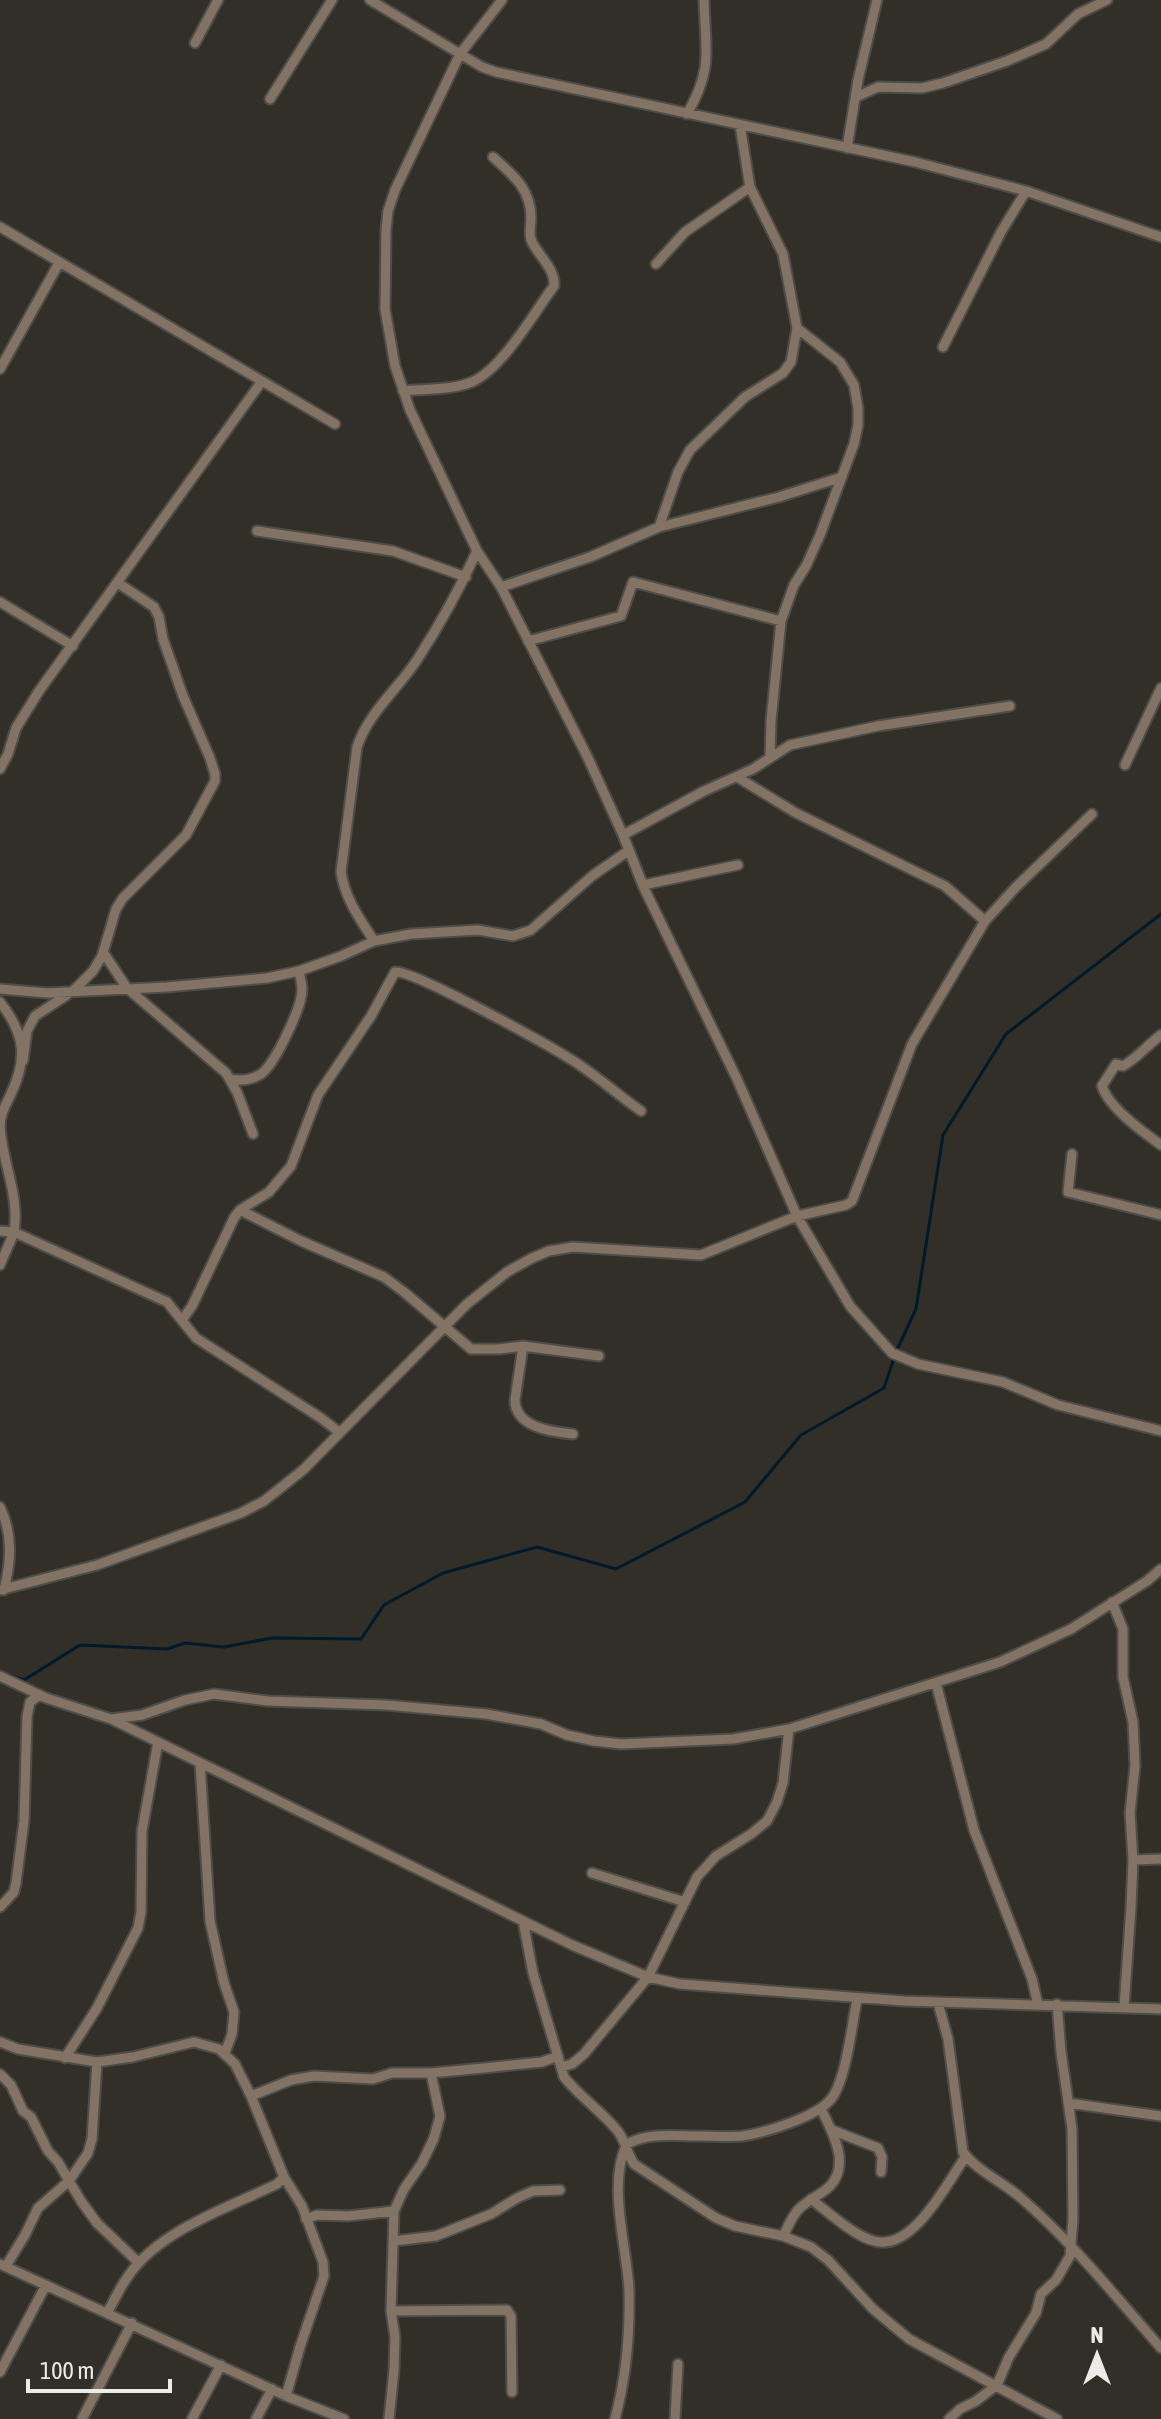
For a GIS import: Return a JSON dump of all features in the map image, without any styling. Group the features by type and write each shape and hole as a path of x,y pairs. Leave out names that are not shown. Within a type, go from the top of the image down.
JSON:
{"street":[{"path":"195,43 218,0"},
{"path":"270,99 332,0"},
{"path":"370,0 482,67 496,72 915,162 1026,191 1161,237"},
{"path":"502,0 460,54 388,211 385,309 395,366 410,410 477,551 501,587 588,758 643,885 737,1079 797,1216 850,1306 892,1353 918,1364 1003,1382 1058,1405 1161,1431"},
{"path":"687,114 702,84 707,59 704,0"},
{"path":"847,148 877,0"},
{"path":"856,97 878,87 922,88 1007,61 1046,44 1078,14 1107,0"},
{"path":"659,527 678,472 690,450 745,397 783,373 791,362 797,328 783,254 750,187 740,125"},
{"path":"403,391 464,384 487,373 502,358 554,286 552,274 531,240 528,195 521,183 493,157"},
{"path":"656,264 694,225 750,187"},
{"path":"943,347 1001,232 1026,191"},
{"path":"0,227 335,424"},
{"path":"0,369 59,263"},
{"path":"770,757 781,621 794,585 820,535 854,444 858,425 854,385 840,362 797,328"},
{"path":"0,769 16,728 39,691 262,381"},
{"path":"501,587 590,557 659,527 779,497 842,477"},
{"path":"257,531 393,551 466,577"},
{"path":"374,941 343,888 341,872 357,747 361,733 373,714 416,662 466,577 477,551"},
{"path":"528,641 621,616 633,582 781,621"},
{"path":"0,1265 14,1232 15,1214 0,1125 3,1109 23,1061 27,1031 35,1016 73,991 93,971 103,952 116,909 123,898 186,835 212,788 215,774 163,639 157,612 118,583"},
{"path":"0,602 73,646"},
{"path":"1125,765 1161,688"},
{"path":"623,835 704,791 737,777 790,745 849,732 1010,706"},
{"path":"737,777 796,813 945,886 985,921"},
{"path":"2,1590 97,1565 241,1513 264,1501 303,1470 467,1304 507,1272 549,1251 573,1247 701,1255 797,1216 852,1201 912,1044 985,921 1092,814"},
{"path":"0,989 47,993 267,978 299,971 374,941 411,934 478,930 513,936 524,934 592,876 628,851"},
{"path":"643,885 738,865"},
{"path":"103,952 127,988 158,1012 230,1079 253,1134"},
{"path":"230,1079 251,1079 269,1067 297,1012 302,990 299,971"},
{"path":"182,1320 192,1306 234,1218 240,1210 269,1192 291,1166 318,1095 371,1016 391,977 399,971 441,989 573,1060 641,1111"},
{"path":"0,1002 15,1023 23,1061"},
{"path":"1161,1035 1142,1049 1136,1059 1123,1066 1116,1064 1102,1086 1109,1099 1161,1145"},
{"path":"1072,1154 1068,1192 1161,1215"},
{"path":"240,1210 384,1277 471,1349 523,1346 599,1356"},
{"path":"0,1231 14,1232 167,1302 196,1338 339,1432"},
{"path":"523,1346 515,1400 518,1414 549,1432 573,1434"},
{"path":"0,1507 8,1531 10,1551 9,1569 2,1590"},
{"path":"111,1719 142,1715 214,1694 268,1701 386,1705 486,1714 541,1724 567,1735 594,1741 621,1744 733,1739 789,1729 1000,1662 1071,1629 1161,1569"},
{"path":"1112,1602 1123,1629 1123,1677 1133,1722 1135,1766 1124,2007"},
{"path":"0,1676 40,1695 111,1719 572,1945 648,1977 707,1987 857,1999 1161,2009"},
{"path":"936,1683 974,1830 1029,1969 1038,2005"},
{"path":"0,1907 14,1892 16,1883 24,1821 27,1717 30,1702 40,1695"},
{"path":"251,2096 291,2080 314,2076 373,2079 392,2073 431,2073 542,2062 561,2067 572,2064 584,2054 648,1977 697,1877 716,1856 767,1821 783,1783 789,1729"},
{"path":"65,2058 97,2008 138,1928 142,1831 158,1742"},
{"path":"200,1763 210,1921 234,2012 232,2034 225,2053"},
{"path":"1133,1860 1161,1859"},
{"path":"592,1873 685,1902"},
{"path":"523,1921 533,1973 561,2067 573,2089 616,2129 627,2144 634,2164 716,2218 811,2247 828,2260 873,2309 909,2339 1057,2419"},
{"path":"615,2419 627,2352 629,2291 618,2169 627,2144 654,2136 740,2136 821,2109 833,2098 841,2077 857,1999"},
{"path":"938,2003 948,2039 961,2146 966,2156 1020,2197 1071,2248 1161,2348"},
{"path":"949,2419 997,2385 1009,2357 1036,2313 1041,2294 1056,2280 1070,2256 1073,2219 1072,2129 1057,2004"},
{"path":"0,2042 18,2049 97,2062 194,2042 208,2044 225,2053 235,2064 284,2177 302,2206 323,2262 324,2276 286,2396"},
{"path":"97,2062 92,2139 88,2153 69,2181 38,2208 25,2235 3,2265 286,2396 344,2419"},
{"path":"542,2062 561,2067"},
{"path":"389,2419 395,2337 391,2311 394,2211 404,2189 422,2163 440,2116 431,2073"},
{"path":"0,2074 11,2085 23,2111 31,2117 48,2151 97,2223 139,2263"},
{"path":"1068,2103 1161,2116"},
{"path":"783,2236 797,2211 829,2187 839,2172 839,2154 832,2130 821,2109"},
{"path":"832,2130 878,2148 882,2157 881,2172"},
{"path":"811,2199 863,2236 875,2242 889,2243 919,2224 966,2156"},
{"path":"107,2313 139,2263 175,2234 277,2184 284,2177"},
{"path":"394,2241 436,2236 500,2210 533,2191 560,2190"},
{"path":"306,2219 317,2215 348,2216 394,2211"},
{"path":"0,2372 46,2285"},
{"path":"391,2311 507,2310 511,2316 512,2392"},
{"path":"82,2419 132,2323"},
{"path":"675,2419 678,2364"},
{"path":"192,2419 221,2365"},
{"path":"256,2419 272,2389"}],"waterway":[{"path":"0,1672 24,1680 80,1645 167,1649 185,1643 224,1647 272,1638 361,1639 384,1605 443,1573 537,1547 616,1569 745,1502 801,1435 884,1388 916,1309 943,1135 1006,1034 1161,914"}]}
